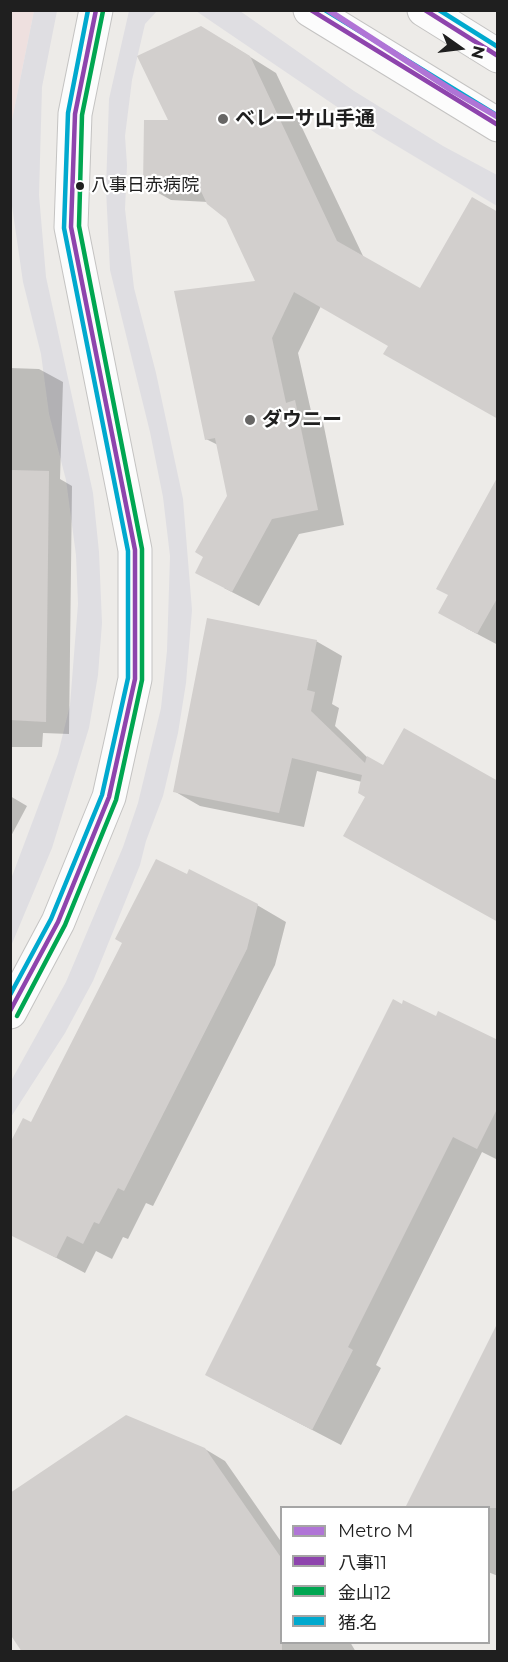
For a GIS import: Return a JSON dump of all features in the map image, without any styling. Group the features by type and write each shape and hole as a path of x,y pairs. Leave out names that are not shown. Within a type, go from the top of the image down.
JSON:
{"street":[{"path":"10,1012 58,922 109,797 135,679 135,550 71,228 75,114 96,10"},
{"path":"310,10 498,125"},
{"path":"424,10 498,56"}],"shaded area":[{"path":"11,11 34,11 11,125"},
{"path":"34,11 57,11 42,87 39,195 46,277 93,493 99,552 102,623 98,675 89,728 52,848 11,946 11,879 58,754 70,705 78,604 76,555 66,480 49,414 41,354 23,282 11,199 11,125"},
{"path":"129,11 157,11 145,24 132,80 125,136 127,165 125,209 134,288 156,373 183,499 192,610 186,683 178,733 163,796 146,841 140,865 93,981 65,1033 11,1117 11,1081 66,982 123,847 138,803 161,708 167,651 170,556 163,497 150,432 110,270 106,189 109,99"},
{"path":"196,11 240,11 354,91 443,146 497,175 497,206 377,134"}],"building":[{"path":"201,26 250,56 337,241 420,288 472,197 498,212 498,419 383,354 388,346 294,292 272,338 286,403 295,400 318,510 272,519 232,592 195,573 203,557 195,552 227,496 215,438 205,440 174,291 255,281 226,219 207,204 200,189 143,186 144,120 168,120 137,56"},
{"path":"10,470 49,471 46,722 10,720"},
{"path":"498,476 498,597 477,634 438,613 448,595 436,589"},
{"path":"207,618 317,640 307,690 315,692 311,711 365,763 367,756 383,765 404,728 498,781 498,922 343,836 365,797 358,793 362,775 292,758 279,813 173,792"},
{"path":"156,859 187,874 189,869 258,904 247,949 124,1191 118,1188 99,1224 94,1222 83,1244 67,1236 56,1258 10,1235 10,1143 23,1118 31,1122 122,943 115,939"},
{"path":"393,999 402,1004 403,1000 436,1016 438,1011 498,1040 498,1107 477,1149 453,1137 348,1347 353,1350 312,1430 205,1375"},
{"path":"498,1322 498,1508 490,1508 490,1506 406,1506"},
{"path":"126,1415 205,1448 280,1556 280,1644 282,1644 282,1652 22,1652 10,1634 10,1493"}],"metro line":[{"name":"M","path":"328,10 453,91 498,117"}],"transit line":[{"name":"猪.名","path":"10,995 51,919 102,795 128,678 128,551 64,228 68,113 88,10"},
{"name":"八事11","path":"10,1011 58,922 109,797 135,679 135,550 71,227 75,114 96,10"},
{"name":"八事11","path":"311,10 498,125"},
{"name":"猪.名","path":"325,10 498,116"},
{"name":"八事11","path":"425,10 498,56"},
{"name":"猪.名","path":"439,10 498,47"},
{"name":"金山12","path":"17,1016 65,925 116,800 142,680 142,549 79,226 82,115 103,11"}],"place":[{"name":"ベレーサ山手通","path":"223,119"},
{"name":"八事日赤病院","path":"80,186"},
{"name":"ダウニー","path":"250,420"}]}
